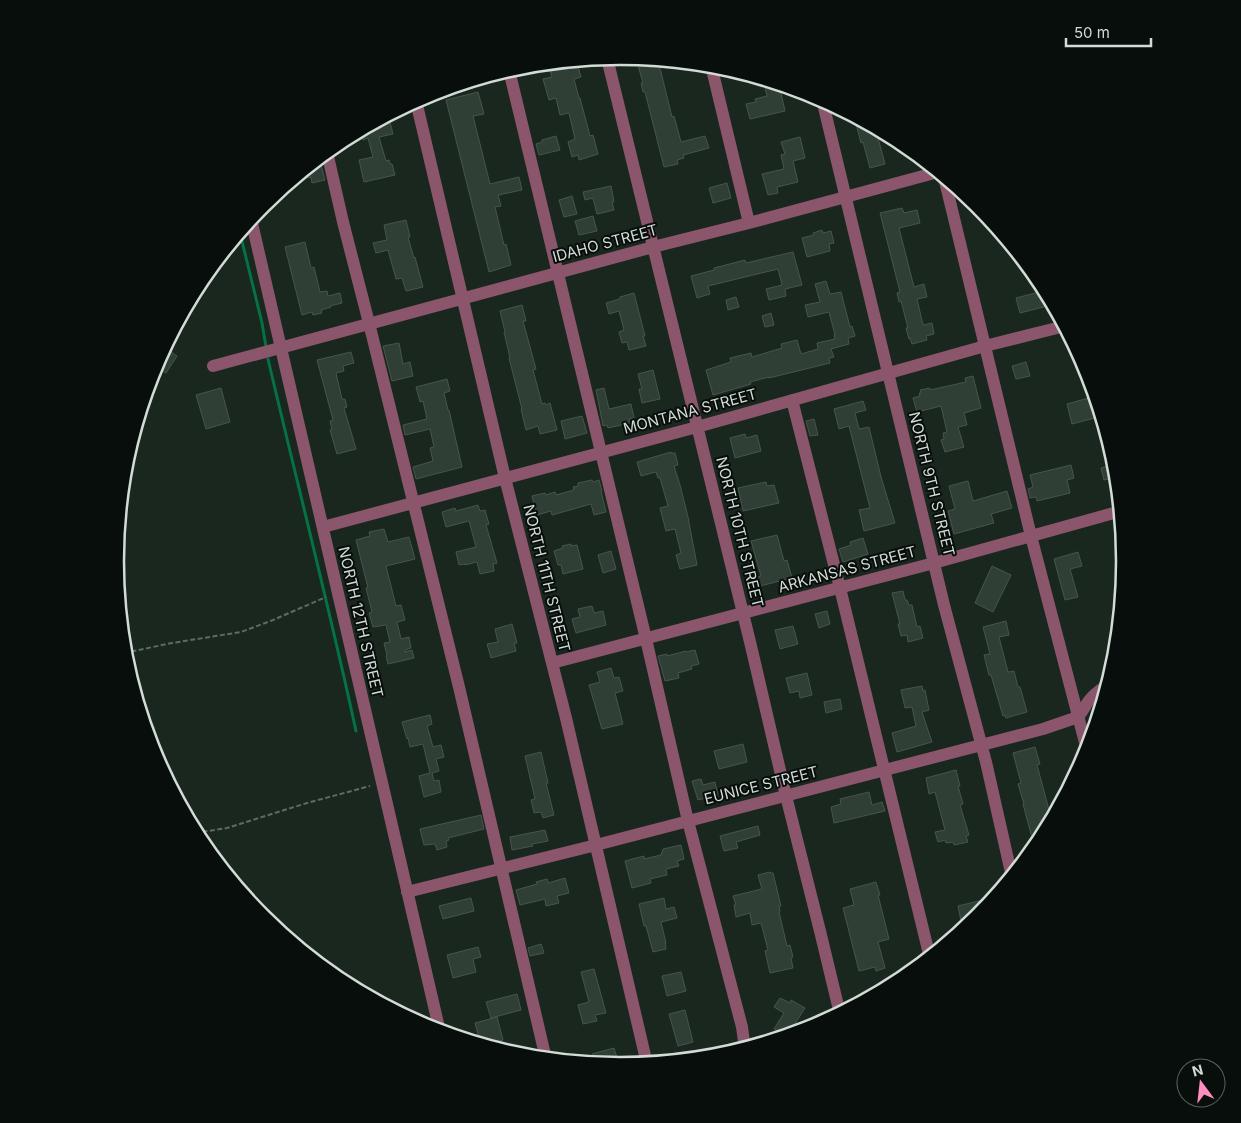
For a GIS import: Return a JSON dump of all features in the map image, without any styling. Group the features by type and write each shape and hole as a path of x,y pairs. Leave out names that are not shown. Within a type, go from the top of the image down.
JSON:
{"street":[{"name":"NORTH 10TH STREET","path":"609,65 838,1008"},
{"path":"713,74 749,223"},
{"path":"510,78 646,639 688,821 742,1027 744,1042"},
{"name":"NORTH 11TH STREET","path":"418,108 645,1057"},
{"name":"NORTH 9TH STREET","path":"824,109 1010,869"},
{"path":"328,161 459,687 544,1052"},
{"name":"IDAHO STREET","path":"213,366 930,174"},
{"path":"947,187 1031,536 1084,739"},
{"name":"NORTH 12TH STREET","path":"253,227 438,1023"},
{"name":"MONTANA STREET","path":"323,527 1058,328"},
{"path":"792,400 928,951"},
{"name":"ARKANSAS STREET","path":"552,663 934,563 1114,513"},
{"path":"1078,717 1086,705 1100,692"},
{"name":"EUNICE STREET","path":"407,892 981,746 1078,717"}],"path":[{"path":"133,651 241,632 338,592"},
{"path":"205,832 227,828 381,782"}],"building":[{"path":"638,66 660,67 672,117 674,116 681,142 705,136 709,148 683,155 684,158 677,160 678,164 664,167 645,92 643,92 641,83 643,83"},
{"path":"578,67 581,77 574,79 590,136 593,135 598,154 579,160 578,155 572,157 568,142 575,139 569,113 560,115 556,98 549,100 543,79 552,77 550,70"},
{"path":"765,87 781,91 785,111 750,119 746,104 756,102 755,99 767,96"},
{"path":"478,92 484,114 473,116 490,184 519,177 522,190 498,195 501,206 495,207 511,265 489,272 446,100"},
{"path":"390,122 393,134 379,137 386,161 389,160 390,164 392,164 395,175 364,182 359,160 373,157 368,138 363,140 362,138"},
{"path":"856,125 878,138 885,164 870,168 863,142 861,143"},
{"path":"556,136 560,150 539,155 536,144"},
{"path":"800,137 805,158 793,161 798,182 777,187 778,193 768,195 762,174 784,169 781,155 785,154 781,142"},
{"path":"321,166 325,180 312,183 311,177 305,178"},
{"path":"727,183 731,198 713,203 709,188"},
{"path":"611,186 614,210 597,214 593,198 585,200 583,192"},
{"path":"572,196 577,214 564,217 559,200"},
{"path":"902,208 904,213 917,210 920,223 899,228 914,287 924,284 927,297 917,299 923,325 932,323 934,334 926,336 927,340 912,344 906,328 908,328 901,301 899,302 897,293 900,292 880,213"},
{"path":"593,216 597,231 579,235 575,221"},
{"path":"406,220 410,237 408,237 423,287 406,291 402,278 396,279 388,250 376,253 373,243 387,240 384,225"},
{"path":"822,230 823,233 831,231 834,243 829,244 830,251 807,257 802,238 814,235 813,233"},
{"path":"305,242 311,268 314,267 320,292 327,291 328,296 340,293 342,303 330,306 321,310 322,313 313,315 312,312 302,315 285,247"},
{"path":"793,252 802,285 785,289 786,296 769,300 766,289 782,285 778,269 708,286 710,294 697,298 691,276 745,260 746,263"},
{"path":"826,281 830,294 841,292 850,327 852,326 855,336 848,338 849,344 831,349 834,357 829,358 830,363 750,382 751,384 713,395 706,370 731,362 730,358 751,353 752,357 782,348 781,344 797,340 801,354 818,349 817,343 835,339 829,312 808,317 805,305 820,302 815,284"},
{"path":"634,293 646,346 629,350 627,342 622,343 619,332 624,330 619,311 609,314 606,303"},
{"path":"1037,293 1046,306 1020,313 1016,298"},
{"path":"736,297 739,307 728,310 726,300"},
{"path":"522,305 526,321 523,321 536,369 533,370 542,404 550,403 557,430 540,434 538,426 526,430 500,311"},
{"path":"771,313 774,325 765,327 762,316"},
{"path":"399,343 403,364 410,362 413,376 392,381 383,346"},
{"path":"171,352 177,356 166,373 162,370"},
{"path":"351,352 354,363 343,366 344,371 336,373 342,399 345,399 347,407 344,408 356,449 337,454 330,430 332,429 330,421 333,420 317,360"},
{"path":"1026,362 1030,376 1016,379 1012,366"},
{"path":"653,370 660,399 642,403 639,389 642,389 638,374"},
{"path":"973,376 981,408 964,413 967,425 958,427 964,447 945,452 941,440 944,439 943,433 947,432 941,406 917,412 913,398 920,396 920,390 930,388 930,390 966,382 965,378"},
{"path":"447,379 450,391 444,393 462,467 416,479 413,467 433,461 430,448 434,447 430,429 405,435 403,425 427,419 423,401 420,402 416,387"},
{"path":"221,388 230,422 206,429 196,395"},
{"path":"604,388 609,409 631,404 634,418 629,419 630,423 608,428 607,425 603,426 596,390"},
{"path":"1089,398 1096,418 1072,424 1067,404"},
{"path":"863,401 866,410 855,413 859,429 869,427 895,523 864,531 859,510 870,508 849,426 839,429 834,409"},
{"path":"582,416 587,433 565,439 561,421"},
{"path":"814,419 818,435 810,436 806,421"},
{"path":"745,434 746,438 757,435 761,451 735,458 730,438"},
{"path":"671,452 675,453 678,465 674,466 688,517 697,565 680,569 676,555 681,553 675,529 666,531 660,508 668,506 660,478 658,478 656,472 641,476 637,462"},
{"path":"1071,465 1074,478 1067,480 1070,493 1037,501 1036,497 1030,498 1028,489 1033,487 1030,475"},
{"path":"1107,466 1110,479 1104,480 1101,468"},
{"path":"592,480 593,482 599,480 606,512 594,515 591,504 552,515 551,511 537,515 532,496 555,492 556,495 574,490 573,487 578,486 578,483"},
{"path":"968,481 973,501 1007,491 1012,508 991,514 994,523 954,534 948,511 955,509 949,486"},
{"path":"766,482 767,486 774,485 779,503 743,511 738,488"},
{"path":"478,505 480,511 485,510 489,524 486,525 497,563 493,564 494,571 480,574 477,562 459,565 456,552 476,547 469,521 446,527 442,512 455,508 456,511"},
{"path":"384,529 388,542 409,537 415,559 386,566 396,606 401,605 405,620 397,622 401,639 409,637 411,648 405,650 405,652 412,650 414,658 388,664 384,643 390,642 386,625 373,627 369,613 372,612 366,588 368,588 356,540 370,536 369,532"},
{"path":"777,535 784,561 787,560 792,578 760,586 758,577 761,576 751,541"},
{"path":"863,538 868,554 843,562 839,549 851,545 850,542"},
{"path":"571,544 571,546 577,545 583,569 563,574 554,551 563,548 562,546"},
{"path":"611,551 616,569 603,573 598,555"},
{"path":"1078,552 1082,566 1070,569 1078,597 1065,600 1054,559"},
{"path":"992,566 1011,575 993,612 975,603"},
{"path":"903,591 905,600 907,600 909,605 912,605 917,627 920,626 923,638 908,642 907,635 901,636 892,593"},
{"path":"592,606 594,613 603,611 606,625 576,633 572,619 580,617 578,609"},
{"path":"827,611 830,624 819,628 815,614"},
{"path":"1006,621 1009,635 999,637 1008,672 1014,671 1027,712 1006,718 1005,715 1003,716 991,675 989,675 984,655 990,654 983,627"},
{"path":"512,624 517,643 514,643 516,651 491,658 487,644 498,642 495,629"},
{"path":"793,626 798,644 780,649 775,630"},
{"path":"695,650 699,664 691,666 692,669 678,673 679,678 665,681 658,656"},
{"path":"611,668 614,678 619,677 623,691 615,693 623,724 602,729 589,685 600,682 597,672"},
{"path":"807,673 812,695 800,698 799,691 790,693 786,678"},
{"path":"922,686 923,691 925,690 929,710 922,712 932,742 897,752 892,733 916,726 912,707 905,708 901,690"},
{"path":"840,699 842,709 826,713 824,702"},
{"path":"430,715 432,724 427,726 433,747 441,745 444,757 436,759 439,771 432,773 434,781 439,780 441,792 424,797 419,776 430,773 423,744 410,747 402,722"},
{"path":"743,744 747,762 719,769 714,751"},
{"path":"1035,747 1040,764 1037,765 1049,811 1032,838 1018,784 1021,783 1013,753"},
{"path":"541,752 554,815 543,818 541,812 534,813 531,800 535,799 525,756"},
{"path":"956,770 963,804 960,805 969,835 966,836 968,842 954,845 953,842 946,843 945,840 938,842 935,832 945,830 935,792 929,794 926,778"},
{"path":"701,779 703,785 715,782 718,795 698,800 692,781"},
{"path":"869,792 872,805 882,802 885,811 834,823 831,807 841,804 840,799"},
{"path":"481,815 484,829 448,838 449,840 446,841 447,847 437,850 435,844 424,845 420,829"},
{"path":"758,826 760,835 736,842 738,848 724,851 720,836"},
{"path":"545,830 548,841 512,850 510,837"},
{"path":"681,845 684,859 677,861 679,866 666,869 667,875 650,879 651,883 632,888 625,861 644,856 644,859 661,855 663,849"},
{"path":"773,873 781,906 779,906 779,912 787,946 790,945 793,957 791,958 793,968 770,973 765,951 768,950 761,923 752,925 750,913 736,917 734,905 736,905 733,896 762,889 758,875"},
{"path":"565,878 569,893 557,896 559,903 546,906 545,899 520,905 516,890 547,879 548,883"},
{"path":"876,882 889,939 878,942 885,968 876,971 875,967 859,971 843,908 854,905 850,889"},
{"path":"471,898 474,911 443,919 439,906"},
{"path":"664,898 666,909 674,907 677,918 661,922 666,949 653,952 639,904"},
{"path":"983,900 961,923 958,906"},
{"path":"541,944 544,953 530,956 528,948"},
{"path":"478,947 481,957 473,959 476,972 453,978 447,955"},
{"path":"594,969 606,1013 595,1015 597,1021 583,1024 578,1005 589,1002 581,972"},
{"path":"681,972 686,991 667,996 662,976"},
{"path":"517,994 521,1010 491,1018 486,1002"},
{"path":"780,998 790,1003 791,1000 805,1008 793,1027 780,1032 774,1029 784,1013 774,1007"},
{"path":"685,1010 693,1042 678,1046 669,1014"},
{"path":"497,1017 503,1040 500,1041 501,1043 479,1037 475,1023"},
{"path":"614,1048 617,1058 593,1057 592,1054"}],"waterway":[{"path":"242,240 266,347"},
{"path":"268,359 356,731"}]}
